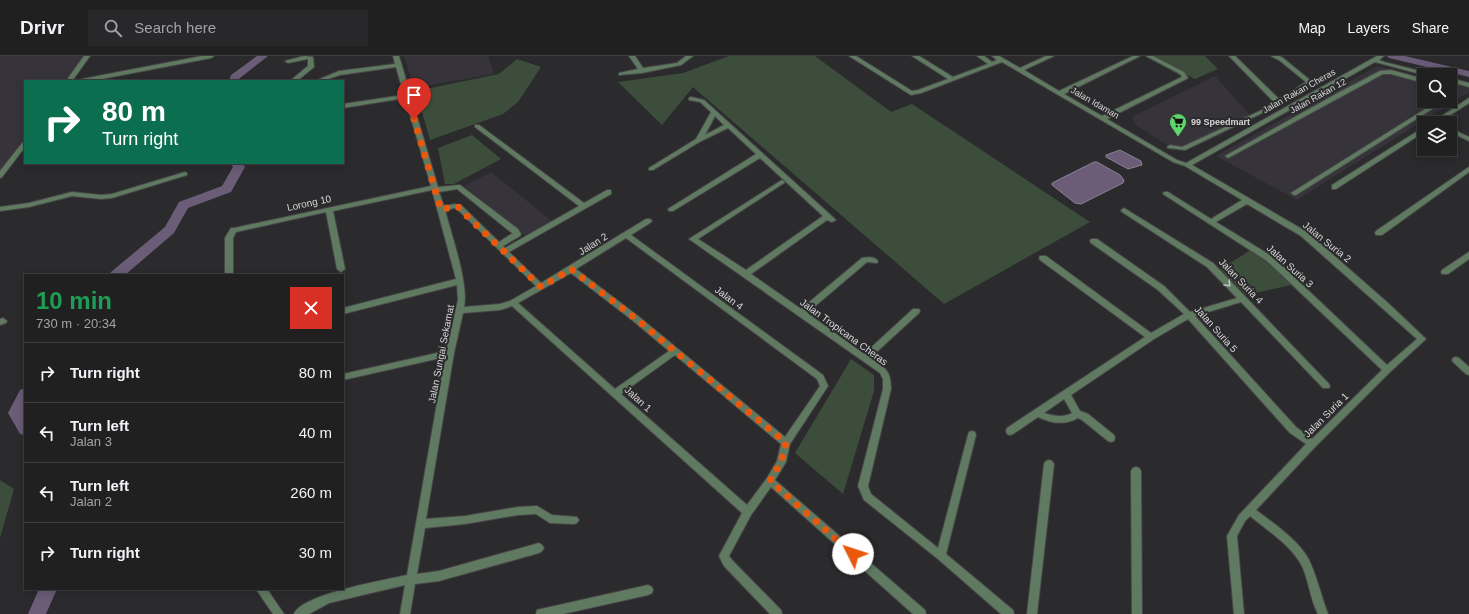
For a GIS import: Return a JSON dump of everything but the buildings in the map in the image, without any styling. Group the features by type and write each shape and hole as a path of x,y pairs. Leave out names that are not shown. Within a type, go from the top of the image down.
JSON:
{"street":[{"path":"70,80 88,56"},
{"path":"87,80 211,56"},
{"name":"Jalan Sungai Sekamat","path":"396,56 441,210 460,281 462,300 450,353 405,614"},
{"path":"632,56 642,71"},
{"path":"852,56 911,93 919,92 1002,60"},
{"path":"915,56 953,79"},
{"path":"980,56 992,64"},
{"name":"Jalan Idaman","path":"995,56 1175,161 1187,165"},
{"path":"1020,70 1051,56"},
{"path":"1060,93 1137,56"},
{"path":"1103,118 1185,78 1185,75 1182,73 1149,56"},
{"path":"1232,56 1279,103"},
{"path":"1274,56 1281,59 1309,83 1320,89"},
{"path":"288,61 307,57 311,58 311,67 294,80"},
{"path":"621,74 679,64 686,57"},
{"path":"1378,58 1382,63 1417,72"},
{"name":"Jalan Rakan Cheras","path":"1187,165 1216,147 1378,58"},
{"path":"321,80 339,73 399,65"},
{"name":"Jalan Rakan 12","path":"1228,156 1382,72 1391,72 1417,79"},
{"path":"1457,82 1469,85"},
{"path":"1170,147 1183,148 1202,140 1279,103 1309,83"},
{"path":"344,106 408,96"},
{"path":"691,99 702,102 714,112 830,218 746,274"},
{"path":"1445,116 1469,100"},
{"path":"1334,178 1432,108"},
{"path":"698,140 714,112"},
{"path":"1235,124 1246,131"},
{"path":"651,169 698,140 729,125"},
{"path":"477,126 584,207"},
{"path":"1294,193 1334,178 1417,133"},
{"path":"1457,133 1469,139"},
{"path":"1239,135 1254,142"},
{"path":"1202,140 1216,147"},
{"path":"0,176 24,144"},
{"path":"671,209 761,154"},
{"name":"Jalan Suria 2","path":"1187,165 1304,234 1422,339"},
{"path":"1380,233 1469,169"},
{"path":"0,209 29,205 72,194 101,198 112,196 186,174"},
{"path":"1334,178 1334,187"},
{"name":"Jalan Tropicana Cheras","path":"782,182 693,240 746,274 883,371 887,379 887,389 863,486 867,497 941,556 1009,614"},
{"name":"Lorong 10","path":"229,274 228,238 234,230 435,188 458,188 515,230 517,234 501,249"},
{"path":"501,249 584,207 609,192"},
{"name":"Jalan Suria 3","path":"1166,194 1270,259 1387,370"},
{"path":"1211,222 1248,200"},
{"path":"441,210 458,206 541,287"},
{"path":"329,209 341,269"},
{"name":"Jalan Suria 4","path":"1124,210 1214,268 1326,386"},
{"name":"Jalan 2","path":"460,310 500,307 513,303 648,221"},
{"name":"Jalan 4","path":"626,235 820,377 824,386 786,443"},
{"name":"Jalan Suria 5","path":"1094,241 1161,288 1189,315 1287,424 1312,444"},
{"path":"1445,272 1469,255"},
{"path":"1043,258 1151,337"},
{"path":"801,314 865,260 869,259 874,261"},
{"path":"571,269 635,318 786,443 781,462 770,481 748,512 724,556 728,563 777,614"},
{"path":"344,312 460,281"},
{"path":"1010,431 1151,337 1189,315 1243,299"},
{"name":"Jalan 1","path":"513,303 748,512"},
{"path":"864,358 916,311"},
{"name":"Jalan Suria 1","path":"1239,614 1232,536 1242,518 1312,444 1387,370 1422,339"},
{"path":"615,393 675,351"},
{"path":"344,377 450,353"},
{"path":"1456,360 1469,372"},
{"path":"1066,394 1077,414 1085,417 1111,438"},
{"path":"1037,413 1056,421 1071,418 1077,414"},
{"path":"941,556 972,435"},
{"path":"1032,614 1049,464"},
{"path":"1136,471 1137,614"},
{"path":"770,481 921,614"},
{"path":"421,524 465,520 518,511 537,510 550,519 574,520"},
{"path":"1250,511 1285,539 1301,557 1312,581 1317,603 1323,614"},
{"path":"299,614 317,603 329,598 411,578 420,579 439,576 539,548"},
{"path":"262,590 279,614"},
{"path":"541,614 648,590"}],"shaded area":[{"path":"0,56 84,56 67,80 24,80 24,140 0,173"},
{"path":"404,56 488,56 494,74 414,88"},
{"path":"1377,66 1417,75 1417,108 1444,108 1431,116 1417,116 1417,125 1297,200 1216,156"},
{"path":"1215,76 1250,115 1182,147 1169,146 1137,126 1132,117"},
{"path":"1457,85 1469,88 1469,92 1457,100"},
{"path":"1120,150 1141,161 1142,165 1128,169 1106,157 1106,155"},
{"path":"1094,162 1097,162 1120,175 1124,180 1123,183 1081,204 1075,203 1052,185 1052,183"},
{"path":"491,172 553,222 527,237 464,186"}],"green space":[{"path":"729,56 815,56 891,112 912,104 1090,222 944,304 693,87 662,125 618,82 683,73"},
{"path":"1150,56 1205,56 1218,69 1195,79"},
{"path":"517,59 541,67 518,102 503,114 430,140 416,91 499,74"},
{"path":"472,135 501,159 454,184 445,184 438,148"},
{"path":"1251,250 1266,259 1291,285 1246,295 1220,269"},
{"path":"851,359 874,375 874,391 843,494 795,453"},
{"path":"0,480 14,489 0,538"}],"waterway":[{"path":"234,80 235,77 263,56"},
{"path":"1392,56 1469,74"},
{"path":"117,274 170,230 183,205 227,189 239,167 237,164"},
{"path":"24,396 16,413 24,427"},
{"path":"37,614 48,590"}],"place":[{"name":"99 Speedmart","path":"1178,137"}],"route":[{"path":"414,119 441,210 453,206 462,208 469,218 541,287 571,269 635,318 786,443 781,462 770,481 853,554"}]}
